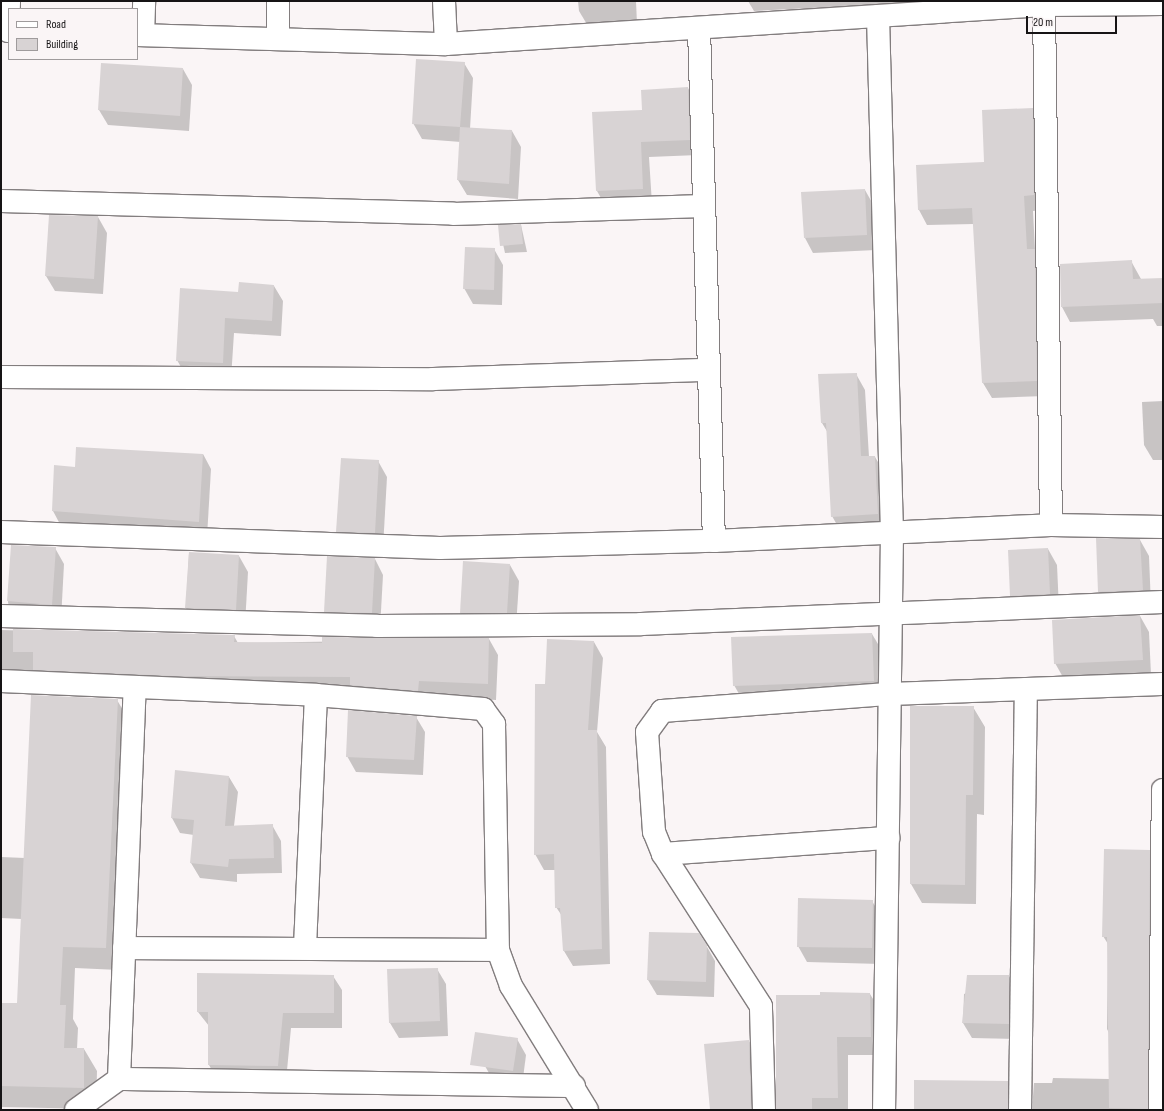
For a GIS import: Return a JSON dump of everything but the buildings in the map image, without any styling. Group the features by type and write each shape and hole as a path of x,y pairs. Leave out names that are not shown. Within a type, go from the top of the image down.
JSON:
{"street":[{"path":"144,1 140,35 446,44 1044,5 1163,4"},
{"path":"278,1 278,39"},
{"path":"444,1 446,44"},
{"path":"1044,5 1051,525"},
{"path":"6,31 8,11"},
{"path":"878,16 892,533 884,1110"},
{"path":"699,28 714,541"},
{"path":"1,201 453,214 704,206"},
{"path":"1,377 433,379 709,370"},
{"path":"1,532 440,548 714,541 1051,525 1163,526"},
{"path":"1,616 385,626 642,624 1163,602"},
{"path":"1,681 136,689 316,695 483,709 494,724 498,950 511,986 574,1086 587,1110"},
{"path":"764,1110 761,1006 663,854 654,832 647,732 662,711 890,694 1163,684"},
{"path":"119,1079 136,689"},
{"path":"1020,1110 1026,689"},
{"path":"305,947 316,695"},
{"path":"1160,1110 1163,790"},
{"path":"663,854 888,838"},
{"path":"124,948 305,947 498,950"},
{"path":"76,1110 119,1079 574,1086"}]}
